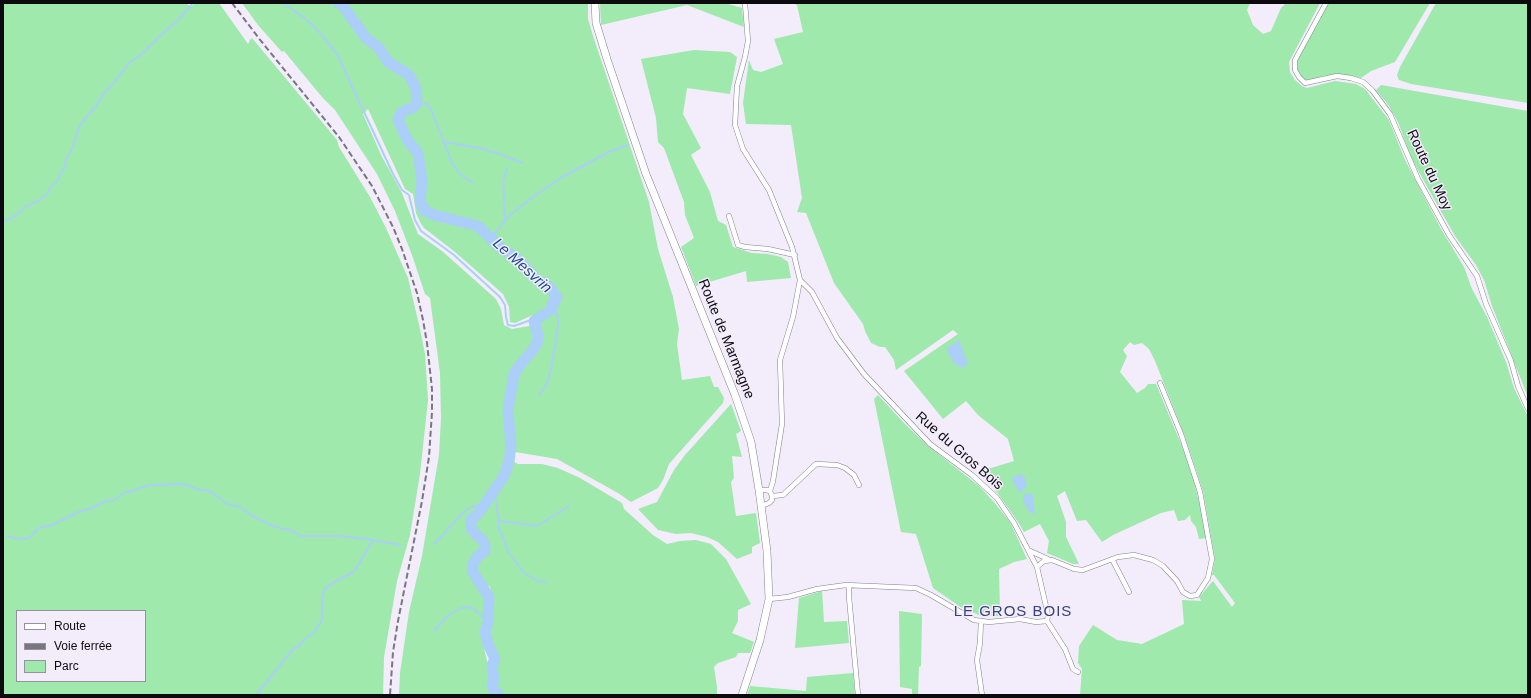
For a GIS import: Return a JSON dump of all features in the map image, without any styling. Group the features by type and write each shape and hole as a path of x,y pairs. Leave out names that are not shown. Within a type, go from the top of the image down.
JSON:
{"main road":[{"name":"Route de Marmagne","path":"595,3 596,23 646,174 735,395 751,442 767,551 769,600 760,640 742,695"}],"street":[{"path":"744,3 748,41 737,86 735,125 743,149 769,190 795,255 800,280 793,317 780,360 782,424 771,493 769,503 761,506"},
{"name":"Route du Moy","path":"1326,3 1295,60 1295,70 1305,83 1337,76 1363,82 1372,90 1390,114 1418,179 1449,235 1477,276 1486,304 1511,361 1518,386 1528,409"},
{"path":"729,216 738,245 795,255"},
{"name":"Rue du Gros Bois","path":"800,280 812,292 837,338 864,374 930,444 972,475 997,498 1014,523 1037,567 1048,615 1047,621"},
{"path":"1028,550 1049,560 1074,569 1083,570 1125,555 1134,555 1152,560 1167,569 1177,581 1183,592 1190,596 1196,595 1208,578 1212,559 1200,492 1181,434 1160,383"},
{"path":"759,490 766,490 771,493 783,495 816,464 837,464 854,475 860,484"},
{"path":"1112,559 1129,592"},
{"path":"1037,567 1044,561 1049,560"},
{"path":"769,600 788,597 817,589 849,585 916,588 974,620 989,622 1020,619 1036,622 1047,621 1065,649 1073,669 1078,672"},
{"path":"849,585 849,604 858,695"},
{"path":"981,621 980,643 977,660 982,695"}],"green space":[{"path":"3,3 186,3 191,7 195,3 219,3 248,44 252,38 337,140 339,147 370,197 386,228 408,278 425,354 428,400 420,474 410,535 397,581 384,657 383,695 3,695"},
{"path":"242,3 588,3 588,19 649,202 658,249 673,297 679,329 677,344 682,380 710,376 714,387 718,387 724,398 723,403 669,464 663,480 658,488 631,502 618,493 557,459 515,452 505,456 518,464 542,464 558,468 580,478 622,503 624,509 653,535 667,544 696,540 711,544 726,559 751,604 738,610 738,621 732,633 754,642 750,653 738,653 736,657 718,663 714,667 717,695 504,695 496,687 498,680 497,654 491,643 490,629 492,600 490,586 482,589 486,599 487,610 481,628 482,640 490,673 489,688 492,695 399,695 400,673 409,612 422,556 439,455 441,418 440,373 430,298 425,294 395,211 377,174 335,110 322,97 284,51 282,52 258,25","holes":["368,109 405,189 413,194 416,213 424,228 455,252 503,294 509,307 510,322 515,323 533,315 529,326 512,329 504,325 501,309 496,299 442,251 418,234 402,193 381,155 363,114"]},
{"path":"600,3 725,3 742,8 744,27 687,5 601,25"},
{"path":"792,3 1250,3 1247,10 1253,25 1263,34 1271,31 1281,8 1286,3 1320,3 1289,62 1290,72 1295,80 1307,88 1335,81 1356,84 1365,89 1389,120 1405,160 1441,229 1464,267 1472,289 1487,317 1506,362 1514,388 1528,417 1528,695 1080,695 1082,669 1078,663 1079,646 1093,625 1117,640 1142,644 1184,624 1182,600 1201,601 1199,597 1213,581 1232,607 1235,603 1214,575 1212,575 1215,559 1203,491 1184,434 1155,361 1149,349 1142,343 1134,345 1130,342 1123,350 1127,356 1120,372 1137,393 1148,384 1156,384 1184,451 1194,481 1206,538 1199,539 1196,527 1191,521 1190,515 1185,520 1178,521 1174,510 1161,513 1113,535 1102,542 1086,520 1077,521 1065,491 1057,496 1066,522 1066,537 1079,564 1073,564 1047,553 1049,541 1040,524 1024,532 989,481 993,479 988,469 1014,461 1008,439 978,415 966,401 943,419 904,371 958,334 953,330 896,370 894,360 885,347 880,347 871,343 863,324 834,283 806,213 797,212 802,198 791,125 746,124 743,103 749,60 753,70 761,72 783,64 774,39 803,32 797,5"},
{"path":"1329,3 1430,3 1395,62 1371,71 1361,78 1339,74 1323,76 1306,81 1300,77 1297,70 1297,60 1313,29"},
{"path":"1436,3 1528,3 1528,103 1411,84 1399,80 1397,75 1400,67"},
{"path":"694,50 730,52 737,57 730,94 687,88 683,114 701,148 691,155 710,192 718,221 726,225 733,247 752,253 781,257 788,262 791,278 747,282 746,271 696,286 681,247 694,238 685,215 684,202 664,148 658,142 656,118 641,59"},
{"path":"1381,85 1528,111 1528,397 1492,306 1484,280 1476,265 1455,236 1411,158 1398,122 1389,106 1376,90"},
{"path":"878,395 928,446 979,486 1010,522 1027,559 1014,562 999,569 1000,616 981,616 959,606 933,588 916,534 901,532 874,399"},
{"path":"731,404 741,431 736,434 742,457 732,456 734,478 731,482 736,516 756,513 760,543 752,547 752,553 737,559 718,542 707,537 691,533 676,534 658,530 638,509 657,502 674,470 685,455"},
{"path":"822,591 824,622 847,621 849,643 795,648 799,598"},
{"path":"899,611 922,614 921,666 919,667 918,695 912,695 912,689 900,687"},
{"path":"853,673 855,695 747,695 750,686 806,691 807,677"}],"water":[{"path":"959,340 968,364 962,368 953,362 946,349"},
{"path":"1021,474 1025,478 1027,486 1020,493 1012,480 1013,477"},
{"path":"1027,493 1033,495 1035,514 1029,512 1023,500 1024,495"}],"waterway":[{"path":"3,222 15,216 25,207 38,201 47,194 51,186 56,183 64,168 66,159 71,152 80,125 96,106 105,91 112,85 130,62 142,54 179,19 193,3"},
{"path":"283,3 307,20 337,54 393,174 402,190 409,195 415,220 421,231 454,255 500,297 505,305 508,325 514,326 528,321 534,321"},
{"name":"Le Mesvrin","path":"338,3 343,6 366,38 379,48 388,62 409,75 416,88 417,103 413,108 401,113 398,120 408,141 418,153 422,180 420,201 424,210 434,215 478,226 503,250 516,257 539,282 545,283 557,298 553,303 553,307 534,321 538,341 533,350 514,374 508,410 511,446 509,461 504,476 478,514 471,520 471,528 475,534 481,538 485,545 485,551 478,556 473,564 473,572 489,597 488,622 485,632 488,644 495,659 492,665 494,680 492,685 494,690 499,695"},
{"path":"417,103 427,104 430,107 452,163 460,174 473,183"},
{"path":"444,142 479,148 497,153 522,163"},
{"path":"492,237 508,217 526,202 562,177 609,152 627,145"},
{"path":"505,220 503,182 507,168"},
{"path":"539,396 547,383 551,369 558,326 558,317 553,307"},
{"path":"6,536 19,539 29,538 39,528 50,526 78,512 106,501 114,500 125,492 150,485 184,484 199,490 206,490 213,493 227,504 240,507 251,515 275,527 291,530 300,536 340,536 400,545"},
{"path":"494,491 499,528 509,553 524,573 538,581 546,582"},
{"path":"434,544 465,511 471,507 485,504"},
{"path":"499,521 537,526 569,506"},
{"path":"256,695 294,648 298,647 314,632 322,620 322,599 324,590 329,585 353,572 373,540"},
{"path":"434,631 448,616 461,608 470,607 474,609 488,622"}],"railway":[{"path":"232,3 339,137 372,186 393,227 417,293 427,343 432,389 429,457 422,501 398,621 393,652 390,695"}],"district":[{"name":"LE GROS BOIS","path":"1013,612"}]}
